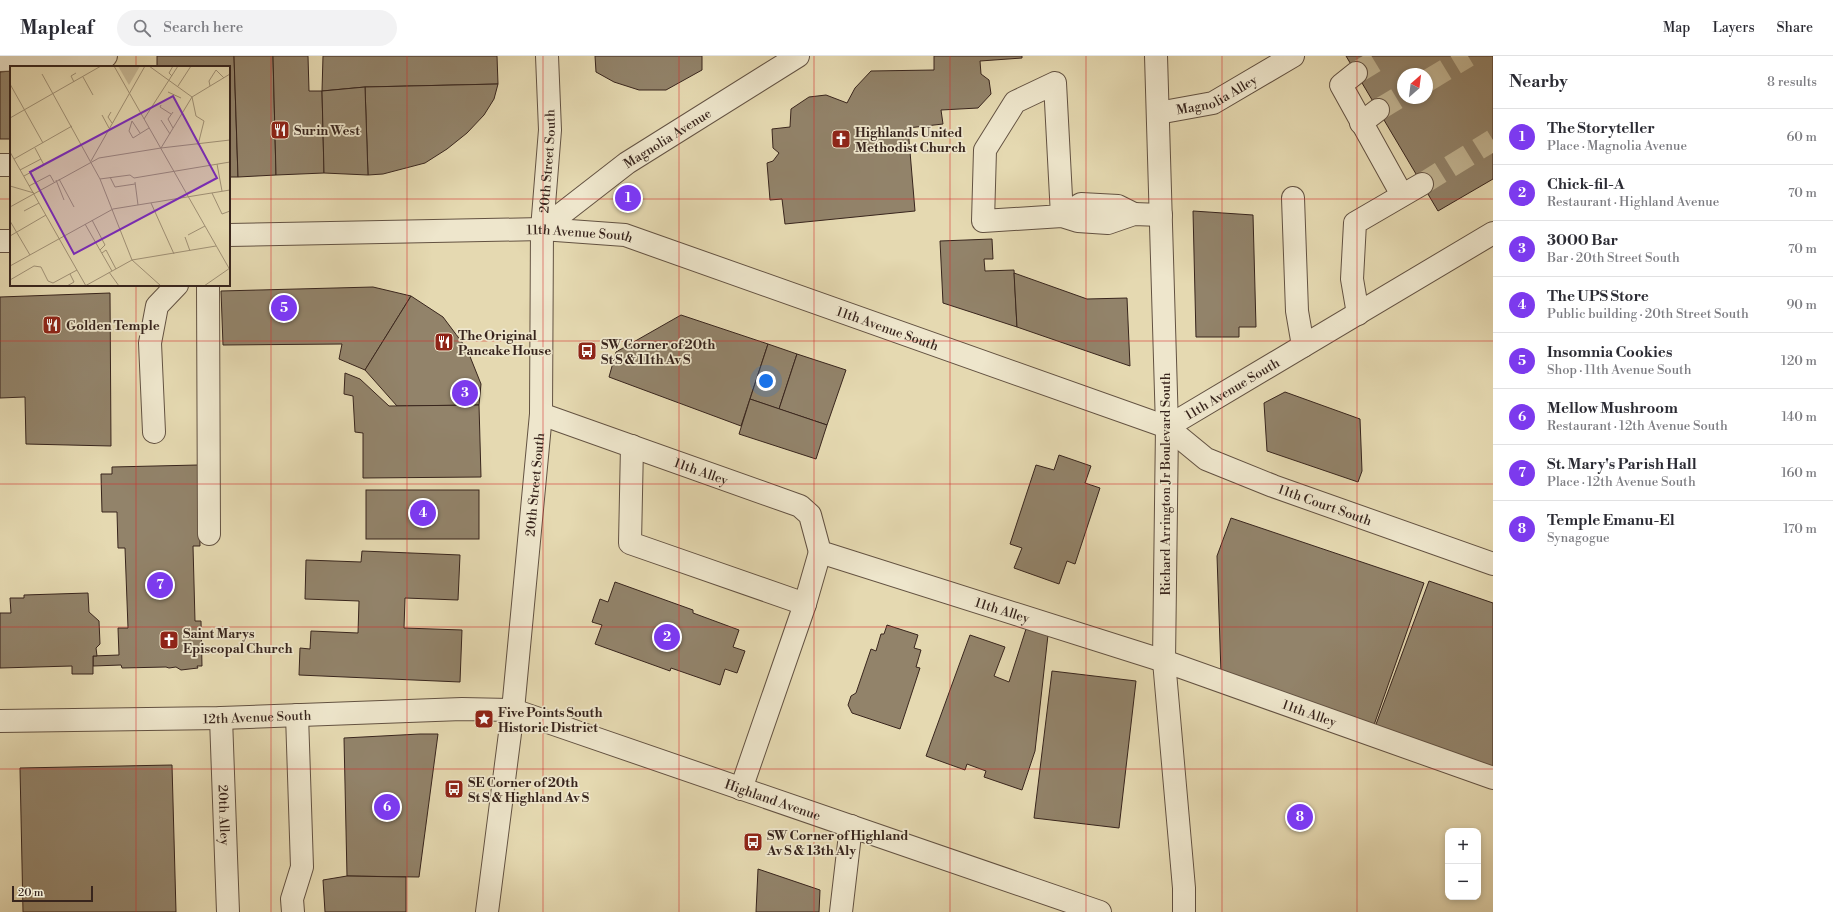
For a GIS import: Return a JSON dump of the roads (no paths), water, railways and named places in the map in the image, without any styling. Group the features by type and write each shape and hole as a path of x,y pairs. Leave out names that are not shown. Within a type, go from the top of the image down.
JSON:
{"street":[{"path":"0,60 106,56"},
{"name":"20th Street South","path":"487,912 513,710 541,414 542,229 550,130 547,56"},
{"name":"Magnolia Avenue","path":"542,229 627,163 798,56"},
{"name":"Richard Arrington Jr Boulevard South","path":"1156,56 1168,427 1164,661 1184,888 1184,912"},
{"name":"Magnolia Alley","path":"1158,114 1213,103 1293,56"},
{"path":"1356,74 1340,85 1370,116 1402,195"},
{"path":"1062,216 1055,83 1015,102 985,150 983,221 1062,216 1078,222 1108,223 1134,214 1161,215"},
{"path":"0,165 10,166"},
{"path":"1358,314 1352,279 1355,224 1422,184"},
{"path":"1293,198 1297,312 1303,346"},
{"name":"11th Avenue South","path":"230,234 542,229 625,235 1168,427 1493,234"},
{"path":"154,432 150,343 157,306 176,286"},
{"path":"208,286 209,534"},
{"name":"11th Alley","path":"541,414 800,506 810,515 820,552 1164,661 1493,778"},
{"name":"11th Court South","path":"1168,427 1206,459 1273,486 1490,558"},
{"path":"632,446 630,543 805,604"},
{"path":"741,789 805,604 820,552"},
{"name":"12th Avenue South","path":"0,721 221,718 457,709 513,710"},
{"name":"Highland Avenue","path":"513,710 1100,912"},
{"path":"293,912 292,899 302,867 297,715"},
{"name":"20th Alley","path":"221,718 228,912"},
{"path":"841,912 851,826"}],"tunnel":[{"path":"1356,73 1384,56"},
{"path":"1433,77 1468,56"},
{"path":"1378,110 1397,99"},
{"path":"1422,184 1493,140"}],"place":[{"name":"Surin West","path":"280,130"},
{"name":"Highlands United Methodist Church","path":"841,139"},
{"name":"The Storyteller","path":"628,198"},
{"name":"Insomnia Cookies","path":"284,308"},
{"name":"Golden Temple","path":"52,325"},
{"name":"The Original Pancake House","path":"444,342"},
{"name":"SW Corner of 20th St S & 11th Av S","path":"587,351"},
{"name":"3000 Bar","path":"465,393"},
{"name":"The UPS Store","path":"423,513"},
{"name":"St. Mary's Parish Hall","path":"160,585"},
{"name":"Chick-fil-A","path":"667,637"},
{"name":"Saint Marys Episcopal Church","path":"169,640"},
{"name":"Five Points South Historic District","path":"484,719"},
{"name":"SE Corner of 20th St S & Highland Av S","path":"454,789"},
{"name":"Mellow Mushroom","path":"387,807"},
{"name":"Temple Emanu-El","path":"1300,817"},
{"name":"SW Corner of Highland Av S & 13th Aly","path":"753,842"}]}
